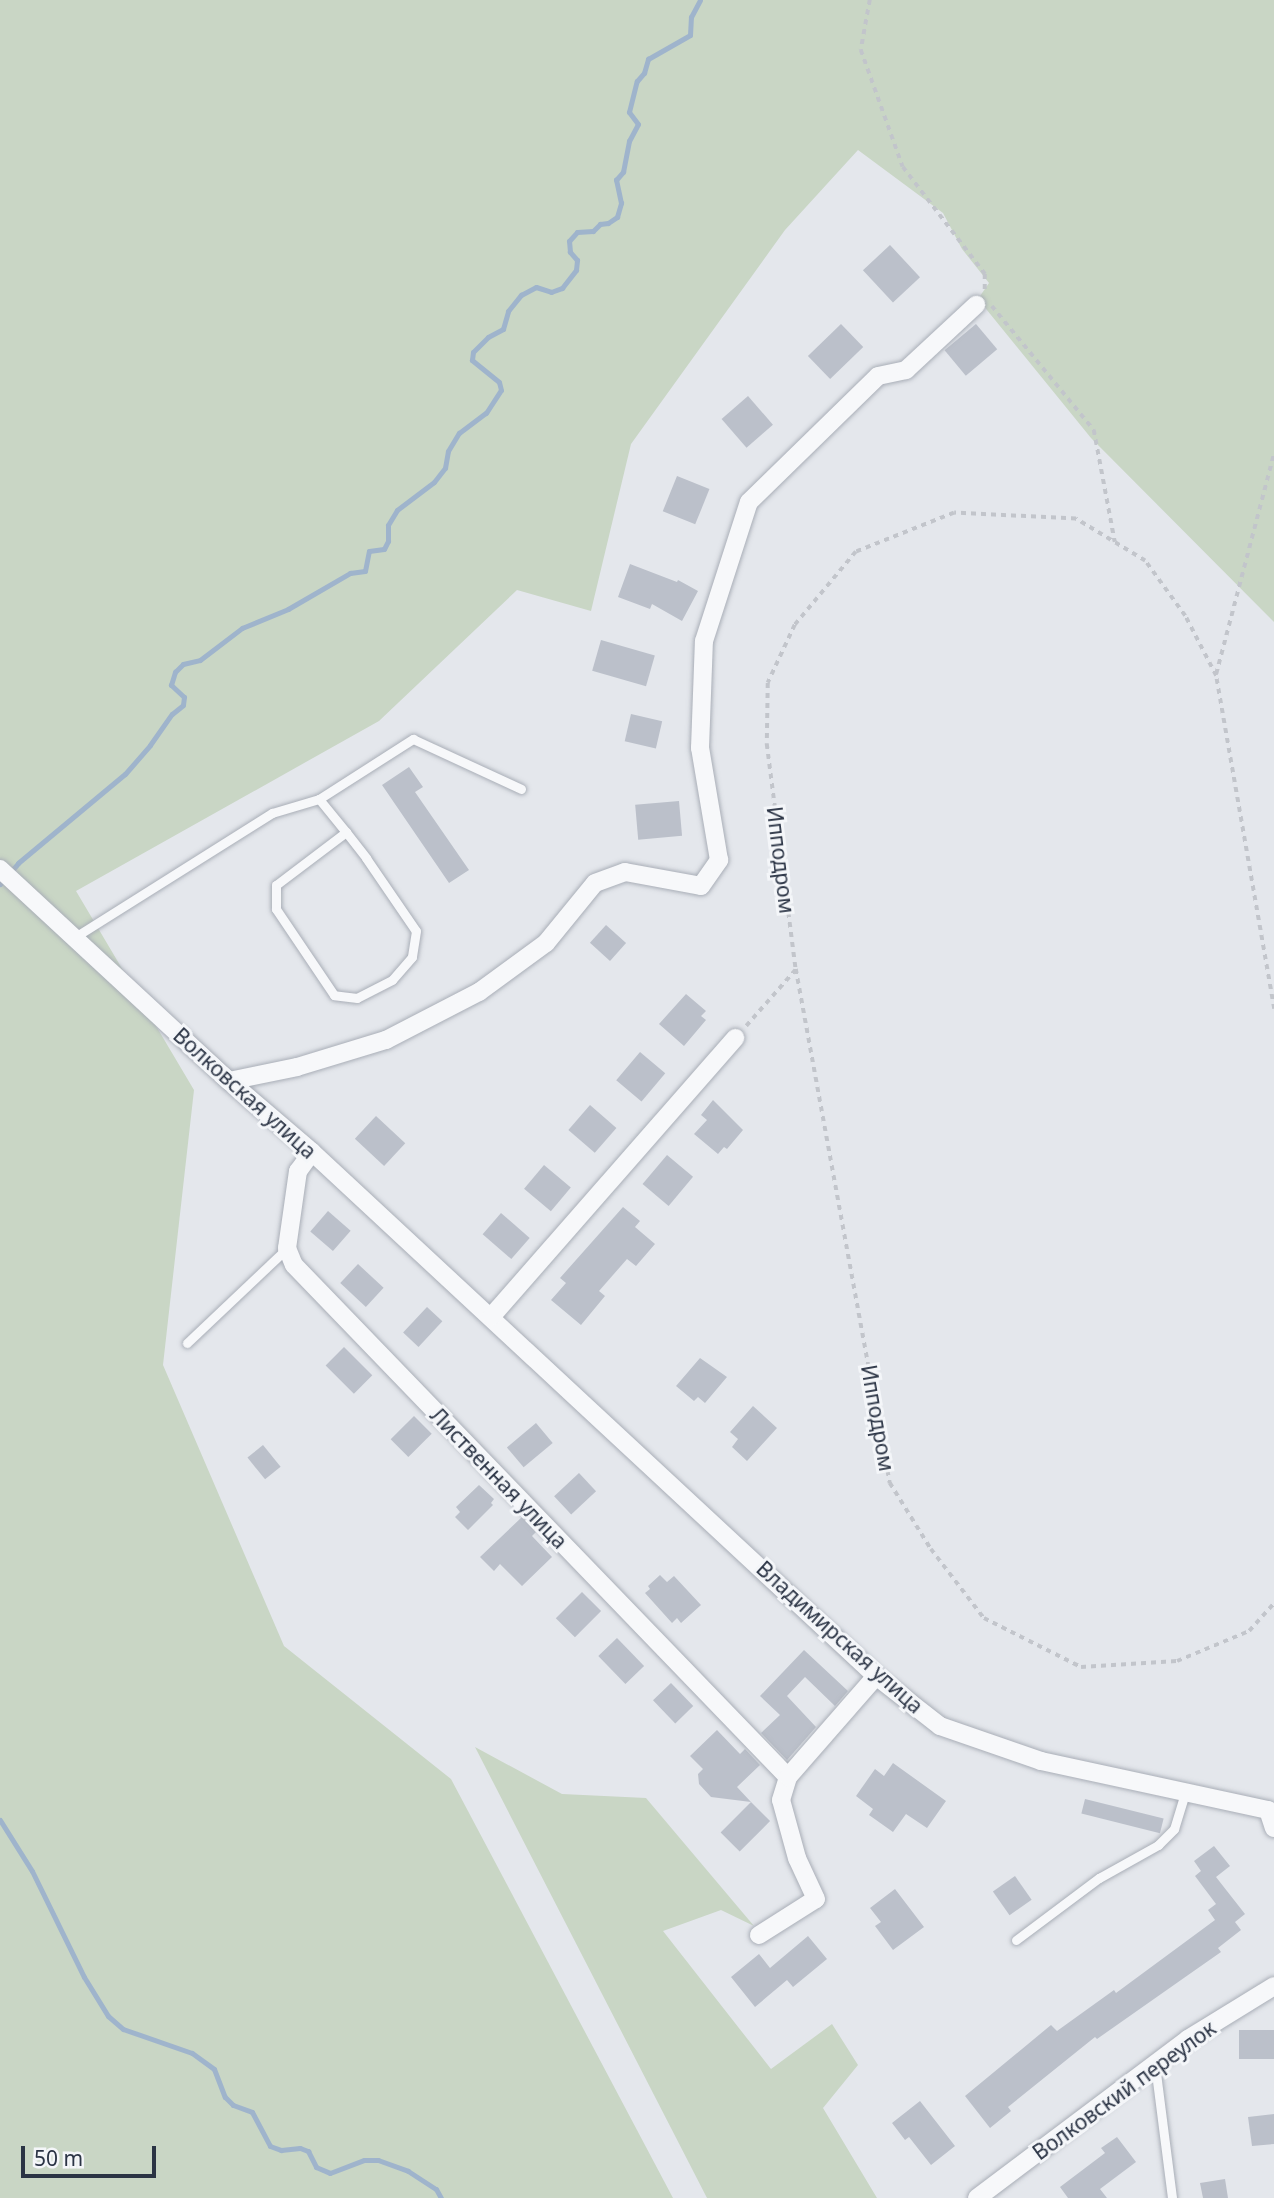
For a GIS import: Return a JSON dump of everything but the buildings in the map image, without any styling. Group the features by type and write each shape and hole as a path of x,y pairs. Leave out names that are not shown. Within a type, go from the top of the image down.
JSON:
{"street":[{"path":"229,1081 297,1067 386,1040 479,992 546,943 595,883 625,872 701,886 719,860 700,748 704,641 749,502 878,376 906,370 976,305"},
{"name":"Волковская улица","path":"0,869 229,1081 312,1152 491,1317"},
{"path":"491,1317 735,1038"},
{"path":"287,1248 298,1171 312,1152"},
{"name":"Лиственная улица","path":"287,1248 294,1265 788,1777"},
{"name":"Владимирская улица","path":"491,1317 876,1676 940,1726 1041,1761 1272,1815"},
{"path":"759,1935 816,1899 797,1858 781,1800 788,1777 876,1676"},
{"name":"Волковский переулок","path":"977,2198 1188,2039 1274,1986"}],"lane":[{"path":"75,937 272,813 319,799 413,739 521,789"},
{"path":"319,799 346,832 416,931 412,957 392,981 357,998 334,995 276,909 276,885 346,832"},
{"path":"187,1343 287,1248"},
{"path":"1016,1940 1099,1878 1158,1845 1174,1829 1185,1794"},
{"path":"1155,2065 1172,2198"}],"path":[{"path":"870,0 861,50 903,167 985,274 985,297 1094,430 1115,542"},
{"path":"1216,676 1274,453"},
{"name":"Ипподром","path":"1274,1009 1216,676 1185,616 1145,561 1076,519 954,513 856,552 795,625 768,683 766,744 796,969 890,1483 931,1549 985,1618 1081,1667 1177,1661 1249,1631 1274,1602"},
{"path":"735,1038 796,969"}],"green space":[{"path":"0,0 1274,0 1274,622 1091,438 978,299 989,283 962,249 943,213 858,150 785,230 631,444 591,611 517,590 379,721 76,891 194,1090 163,1365 284,1646 451,1779 673,2198 0,2198"},
{"path":"475,1747 562,1794 646,1798 754,1926 721,1910 663,1931 771,2069 832,2024 858,2065 823,2108 877,2198 707,2198"}],"waterway":[{"path":"0,884 18,863 125,774 150,745 172,714 183,705 184,697 171,685 175,672 183,664 200,660 242,628 288,609 350,573 365,571 369,551 384,549 388,541 388,525 397,510 434,482 445,468 448,451 459,433 486,413 501,390 499,382 472,360 473,352 488,337 503,329 508,311 521,295 536,287 551,292 562,288 576,270 577,260 570,252 569,241 577,232 593,231 600,224 608,223 617,217 621,203 616,180 623,172 629,141 638,124 629,112 637,81 644,73 648,59 690,35 691,17 700,0"},
{"path":"0,1820 32,1871 84,1977 108,2016 123,2029 192,2053 214,2069 225,2097 233,2105 252,2112 270,2146 281,2150 300,2148 308,2151 316,2167 330,2173 364,2160 378,2160 408,2171 436,2189 441,2198"}]}
